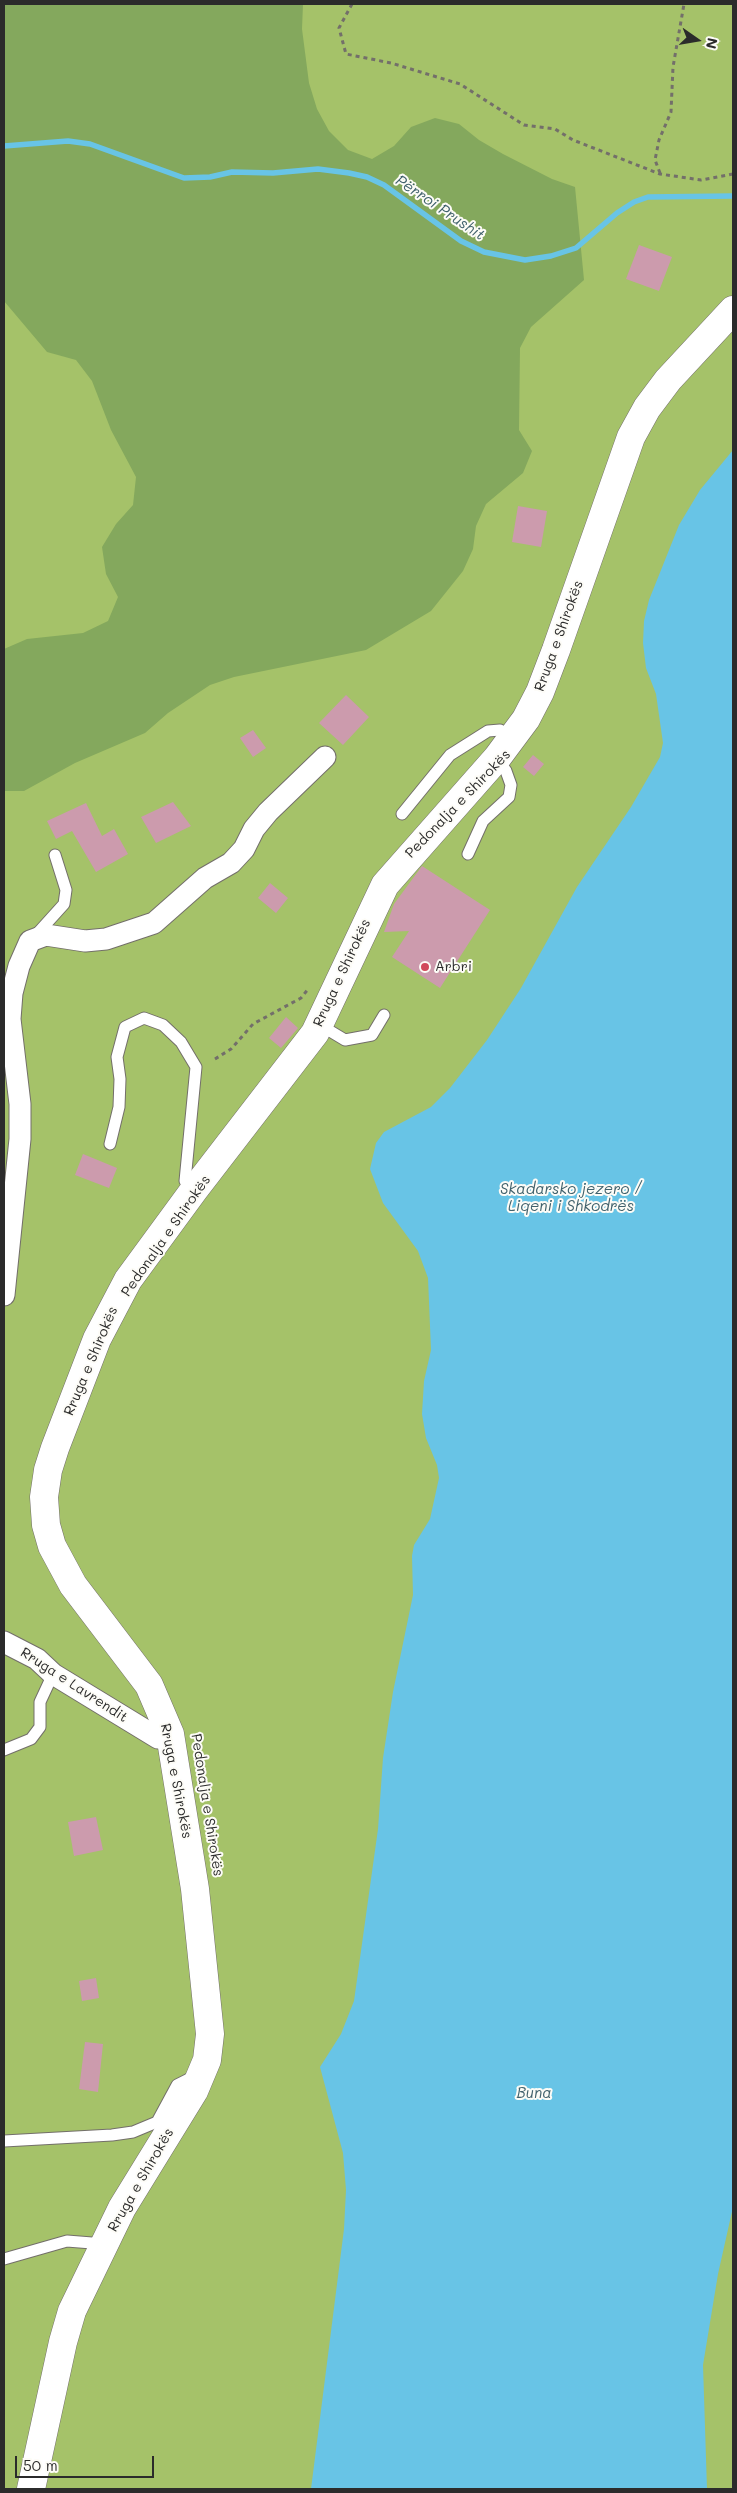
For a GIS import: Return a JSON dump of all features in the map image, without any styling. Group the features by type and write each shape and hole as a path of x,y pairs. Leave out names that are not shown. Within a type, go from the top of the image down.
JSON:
{"main road":[{"name":"Rruga e Shirokës","path":"31,2489 63,2342 72,2311 122,2208 194,2091 203,2072 208,2052 210,2015 194,1889 171,1737 149,1685 87,1604 60,1563 46,1525 44,1497 48,1470 63,1426 111,1310 128,1280 324,1016 384,885 505,749 526,719 546,675 631,437 647,408 668,380 733,310"}],"street":[{"path":"4,1295 20,1139 20,1104 10,1019 12,993 19,966 30,941 46,936 86,941 129,933 154,923 205,878 231,863 244,849 254,829 268,812 324,757"},
{"name":"Rruga e Lavrendit","path":"4,1642 37,1659 53,1674 158,1738 171,1737"}],"lane":[{"path":"402,814 450,755 488,731 500,730 505,749 506,771 511,785 509,797 483,821 468,854"},
{"path":"30,941 64,904 66,890 55,855"},
{"path":"324,1016 345,1040 372,1035 384,1015"},
{"path":"110,1144 119,1107 120,1079 117,1057 125,1027 144,1018 163,1025 182,1042 196,1067 184,1181 194,1190"},
{"path":"4,1750 31,1739 40,1728 40,1702 53,1674"},
{"path":"4,2141 134,2132 157,2122 177,2085 203,2072"},
{"path":"4,2259 67,2241 92,2243 102,2246"}],"path":[{"path":"352,4 339,28 346,54 392,64 460,84 524,125 555,129 573,140 660,174 701,180 733,174"},
{"path":"660,174 655,160 659,140 670,112 673,67 684,4"},
{"path":"215,1059 231,1050 253,1024 301,998 309,989 316,986 324,1016"}],"green space":[{"path":"4,4 733,4 733,2489 4,2489"},
{"path":"4,4 303,4 302,29 309,83 317,109 329,131 348,150 372,159 394,146 411,127 435,118 459,124 479,140 503,154 552,179 575,187 584,280 531,327 520,348 519,430 532,451 523,473 486,504 476,526 473,549 463,571 431,611 366,650 234,677 210,685 168,713 145,733 75,763 24,791 4,791 4,649 27,639 83,633 108,621 118,597 106,574 102,547 116,524 133,505 136,477 111,430 92,381 76,360 47,352 4,301"}],"water":[{"path":"733,450 733,2207 718,2274 703,2365 707,2489 311,2489 344,2229 346,2190 343,2153 320,2067 341,2034 354,2001 378,1829 383,1758 393,1692 413,1595 412,1556 414,1545 430,1519 439,1478 437,1465 426,1438 422,1414 424,1381 431,1350 428,1278 418,1251 383,1203 370,1169 376,1143 384,1132 431,1107 450,1088 487,1040 521,988 577,887 631,807 660,757 663,743 656,694 646,668 643,643 644,621 649,600 679,525 700,490"}],"building":[{"path":"639,245 672,257 659,291 626,279"},
{"path":"518,506 547,511 541,547 512,542"},
{"path":"346,695 369,717 343,745 319,723"},
{"path":"253,730 266,748 253,757 240,738"},
{"path":"533,755 544,764 534,776 523,767"},
{"path":"173,802 191,826 156,843 141,817"},
{"path":"86,803 102,836 114,829 128,854 96,872 72,831 56,839 47,821"},
{"path":"422,866 490,910 440,988 392,957 409,931 384,932 394,904"},
{"path":"270,883 288,898 276,913 258,898"},
{"path":"286,1017 298,1028 281,1048 269,1038"},
{"path":"83,1154 117,1168 109,1188 75,1175"},
{"path":"96,1817 103,1850 74,1856 68,1822"},
{"path":"96,1978 99,1998 82,2001 79,1981"},
{"path":"85,2042 103,2044 98,2092 79,2089"}],"waterway":[{"name":"Përroi Prushit","path":"4,146 68,141 90,144 184,178 210,177 232,172 273,173 318,169 349,173 367,177 384,185 461,241 484,252 525,260 551,256 576,248 617,213 634,202 648,197 733,196"}],"place":[{"name":"Arbri","path":"425,967"}],"water label":[{"name":"Skadarsko jezero / Liqeni i Shkodrës","path":"571,1198"},
{"name":"Buna","path":"534,2093"}]}
